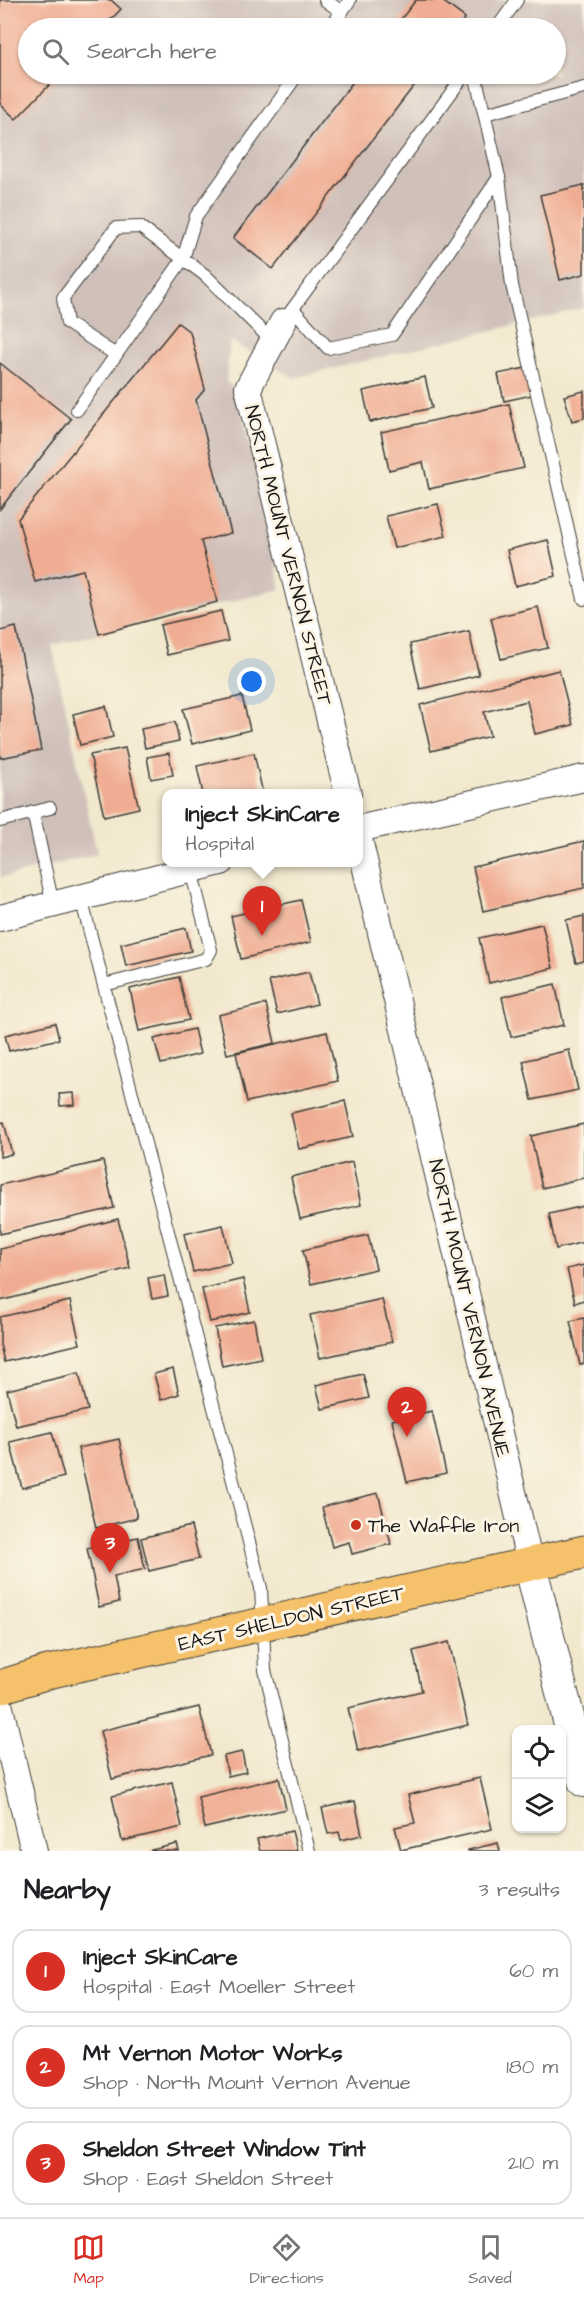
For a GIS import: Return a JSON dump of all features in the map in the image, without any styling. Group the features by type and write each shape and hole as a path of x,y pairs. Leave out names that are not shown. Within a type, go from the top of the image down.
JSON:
{"main road":[{"name":"EAST SHELDON STREET","path":"0,1688 48,1672 584,1552"}],"street":[{"name":"NORTH MOUNT VERNON STREET","path":"283,325 248,388 347,789"},
{"path":"363,828 584,778"},
{"name":"NORTH MOUNT VERNON AVENUE","path":"363,856 530,1564 584,1781"},
{"path":"0,918 202,867"},
{"path":"0,1708 34,1851"}],"lane":[{"path":"325,0 342,12"},
{"path":"338,18 350,0"},
{"path":"504,18 517,0"},
{"path":"76,410 183,260 196,216 291,84"},
{"path":"283,325 458,84"},
{"path":"478,84 499,177 513,285 584,599"},
{"path":"485,114 584,88"},
{"path":"116,355 67,322 63,298 116,228 140,227 211,280 283,325 328,348 392,335 499,177"},
{"path":"0,820 50,808"},
{"path":"33,812 53,905"},
{"path":"104,985 206,959 211,950 191,870"},
{"path":"81,898 261,1588 265,1671 309,1851"}],"shaded area":[{"path":"0,0 584,0 584,308 294,378 230,341 226,381 238,393 281,589 52,645 97,854 0,878"}],"building":[{"path":"0,0 111,0 121,9 112,18 18,18 18,84 50,84 16,119 0,104"},
{"path":"416,0 441,0 465,18 402,18"},
{"path":"351,84 415,84 273,269 233,238"},
{"path":"584,185 584,274 560,280 540,195"},
{"path":"178,323 190,332 205,389 196,400 231,533 201,541 217,602 99,634 83,570 35,582 18,519"},
{"path":"0,363 71,419 0,509"},
{"path":"526,368 532,395 504,401 498,374"},
{"path":"425,377 432,408 370,422 363,391"},
{"path":"584,391 584,418 572,421 564,396"},
{"path":"509,404 524,468 429,489 423,462 389,470 381,432"},
{"path":"438,504 446,536 394,548 386,516"},
{"path":"548,540 556,576 515,586 507,550"},
{"path":"538,607 548,648 501,659 491,618"},
{"path":"221,611 228,641 167,655 160,625"},
{"path":"16,627 41,750 0,758 0,631"},
{"path":"469,631 479,675 420,689 410,644"},
{"path":"559,670 573,725 535,734 527,701 484,712 490,736 431,751 420,705"},
{"path":"242,696 250,730 192,744 183,709"},
{"path":"106,706 113,737 80,745 73,714"},
{"path":"175,722 179,741 145,748 141,729"},
{"path":"125,748 139,808 104,816 90,755"},
{"path":"169,753 173,775 151,779 147,757"},
{"path":"254,753 262,789 202,789 197,766"},
{"path":"584,841 584,888 483,911 473,867"},
{"path":"301,900 311,942 241,959 231,916"},
{"path":"584,916 584,961 576,963 566,920"},
{"path":"542,924 553,968 489,983 479,938"},
{"path":"186,928 191,951 126,966 121,944"},
{"path":"309,972 317,1004 277,1014 269,981"},
{"path":"179,977 189,1020 139,1031 130,989"},
{"path":"555,984 564,1025 511,1037 502,997"},
{"path":"266,1004 275,1043 227,1054 218,1015"},
{"path":"55,1023 59,1039 9,1051 5,1035"},
{"path":"194,1029 200,1054 161,1064 154,1039"},
{"path":"327,1032 338,1081 247,1102 236,1053"},
{"path":"569,1050 578,1090 532,1100 523,1061"},
{"path":"74,1093 75,1105 60,1106 59,1094"},
{"path":"345,1101 353,1137 299,1149 291,1113"},
{"path":"4,1122 12,1154 0,1157 0,1123"},
{"path":"584,1124 584,1178 542,1188 531,1136"},
{"path":"103,1161 114,1208 0,1234 0,1185"},
{"path":"352,1162 361,1205 300,1219 291,1177"},
{"path":"584,1206 584,1242 556,1249 549,1214"},
{"path":"118,1219 130,1268 0,1301 0,1249"},
{"path":"223,1225 232,1263 193,1272 184,1234"},
{"path":"368,1235 376,1269 311,1284 303,1250"},
{"path":"584,1265 584,1300 575,1303 567,1269"},
{"path":"164,1275 168,1296 152,1299 148,1278"},
{"path":"243,1279 250,1312 210,1322 202,1289"},
{"path":"382,1299 392,1342 320,1358 310,1315"},
{"path":"70,1301 80,1344 4,1362 0,1344 0,1317"},
{"path":"584,1318 584,1364 580,1365 570,1321"},
{"path":"254,1320 261,1358 222,1366 215,1328"},
{"path":"173,1369 179,1394 161,1400 154,1374"},
{"path":"79,1373 88,1410 16,1426 7,1390"},
{"path":"363,1374 369,1398 322,1409 316,1385"},
{"path":"432,1411 446,1473 407,1482 392,1420"},
{"path":"52,1432 64,1477 22,1488 10,1442"},
{"path":"119,1439 137,1518 96,1528 78,1448"},
{"name":"The Waffle Iron","path":"378,1493 391,1544 352,1554 349,1542 332,1547 322,1507"},
{"path":"191,1526 199,1559 149,1571 141,1538"},
{"path":"138,1537 145,1569 114,1576 119,1602 99,1607 87,1548"},
{"path":"449,1642 468,1725 358,1751 348,1708 422,1691 413,1651"},
{"path":"199,1707 211,1755 112,1779 100,1731"},
{"path":"242,1752 246,1772 228,1776 224,1756"},
{"path":"279,1778 286,1809 205,1828 198,1797"},
{"path":"480,1778 492,1829 401,1850 395,1827 415,1823 408,1795"},
{"path":"172,1782 182,1827 122,1841 112,1796"},
{"path":"355,1801 362,1835 341,1840 339,1832 328,1834 322,1808"},
{"path":"292,1831 297,1851 260,1851 257,1839"},
{"path":"498,1843 500,1851 468,1851 468,1850"},
{"path":"177,1844 179,1851 151,1851 151,1850"}],"place":[{"name":"Inject SkinCare","path":"262,936"},
{"name":"Mt Vernon Motor Works","path":"407,1437"},
{"name":"The Waffle Iron","path":"356,1525"},
{"name":"Sheldon Street Window Tint","path":"110,1573"}]}
